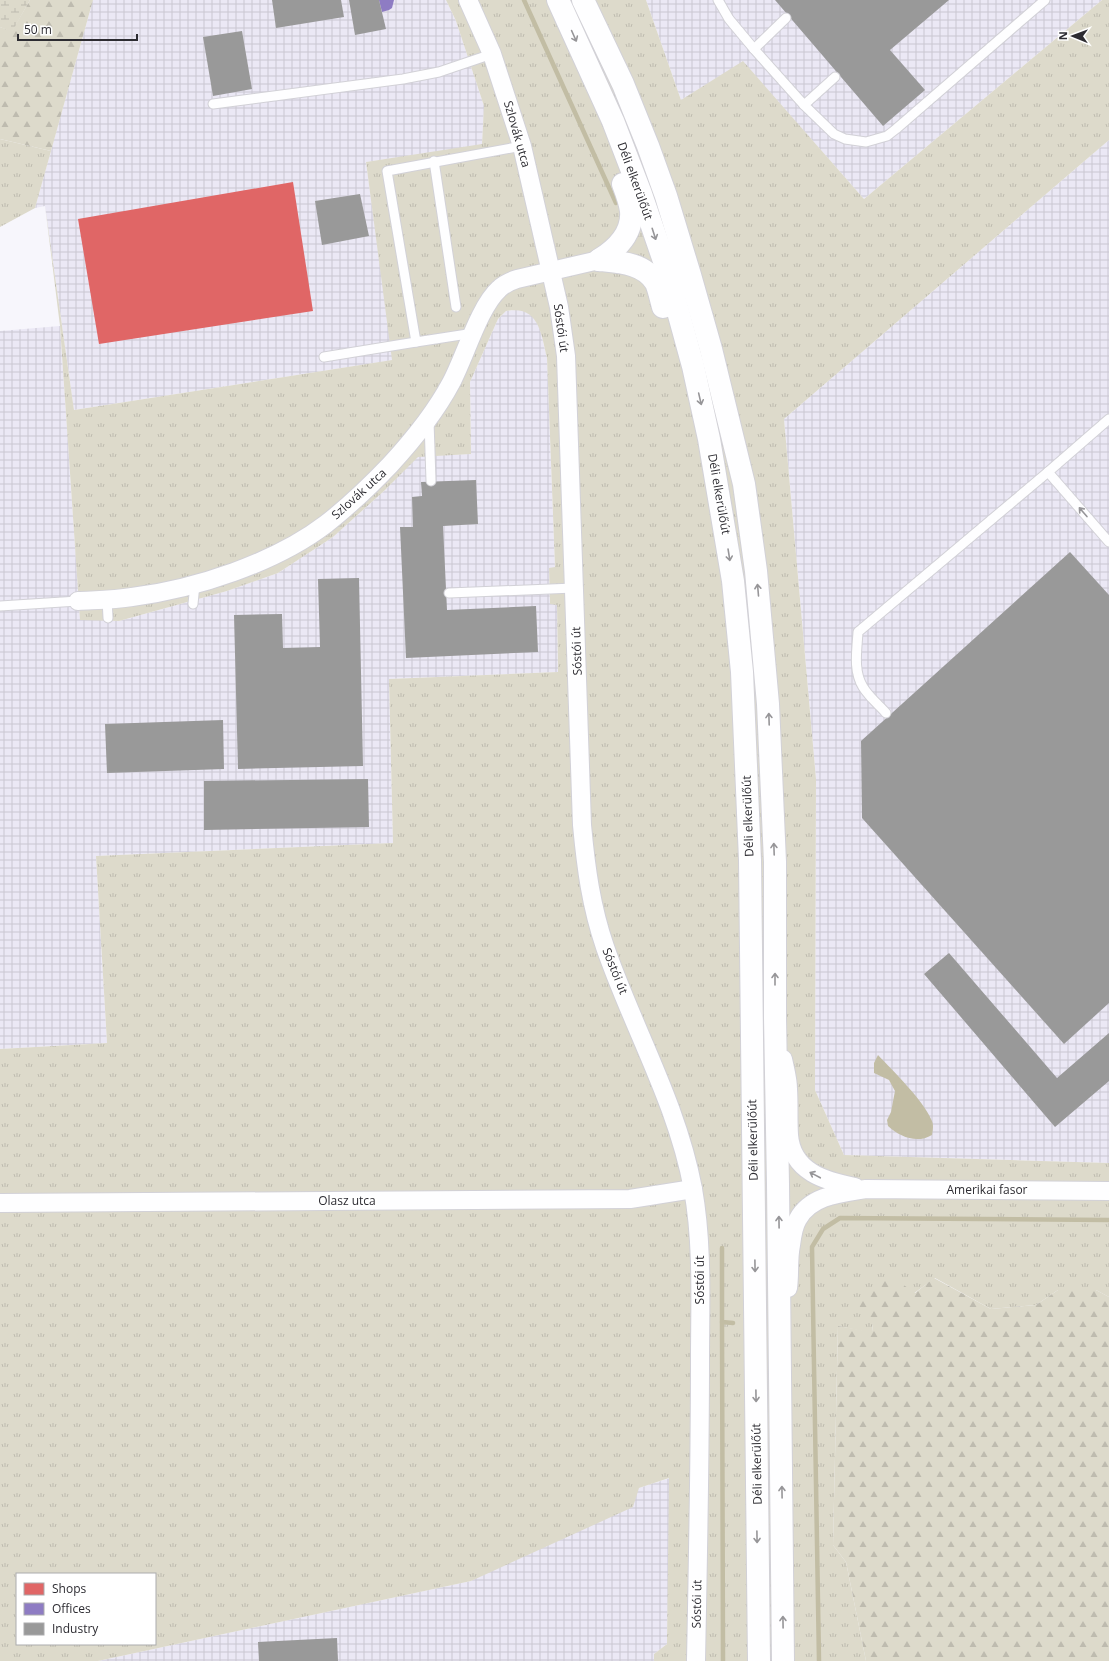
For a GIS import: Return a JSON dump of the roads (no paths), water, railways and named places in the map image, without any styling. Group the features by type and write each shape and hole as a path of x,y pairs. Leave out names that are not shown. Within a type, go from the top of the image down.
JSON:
{"main road":[{"name":"Déli elkerülőút","path":"558,0 613,121 641,194 665,264 693,366 709,439 723,514 733,581 742,672 750,860 759,1661"},
{"name":"Déli elkerülőút","path":"583,0 623,84 666,196 707,334 744,484 756,571 768,704 775,862 775,1018 783,1661"},
{"path":"599,260 614,251 623,241 628,232 631,220 631,210 615,158 613,121"},
{"path":"599,260 631,264 651,276 656,283 673,341 693,366"}],"street":[{"name":"Szlovák utca","path":"468,0 492,54 522,146 552,272"},
{"name":"Szlovák utca","path":"78,601 132,597 195,584 224,575 284,549 325,524 364,492 403,451 429,418 452,382 484,309 502,286 518,279 599,260"},
{"name":"Sóstói út","path":"552,272 566,356 582,825 586,874 594,911 605,948 674,1116 686,1156 693,1189 700,1252 700,1438 696,1661"},
{"path":"775,1018 788,1087 789,1136 793,1151 799,1162 818,1176 831,1182 866,1189"},
{"name":"Olasz utca","path":"0,1203 630,1199 693,1189"},
{"path":"780,1350 789,1278 790,1246 798,1219 805,1210 820,1200 832,1195 866,1189"},
{"name":"Amerikai fasor","path":"866,1189 1109,1191"}],"lane":[{"path":"718,0 728,19 828,130 845,139 866,142 887,136 1045,0"},
{"path":"754,49 786,18"},
{"path":"213,104 403,79 439,72 492,54"},
{"path":"804,105 835,77"},
{"path":"416,342 387,171 522,146"},
{"path":"434,162 456,307"},
{"path":"324,357 474,333"},
{"path":"429,418 431,481"},
{"path":"886,713 863,687 859,677 856,665 858,632 1109,419"},
{"path":"1048,472 1109,542"},
{"path":"194,604 195,584"},
{"path":"449,593 574,588"},
{"path":"107,599 108,618"},
{"path":"0,606 78,601"}],"waterway":[{"path":"524,0 616,203"},
{"path":"819,1661 812,1247 823,1229 840,1218 1109,1220"},
{"path":"722,1248 722,1322"},
{"path":"723,1661 722,1322 733,1323"}]}
